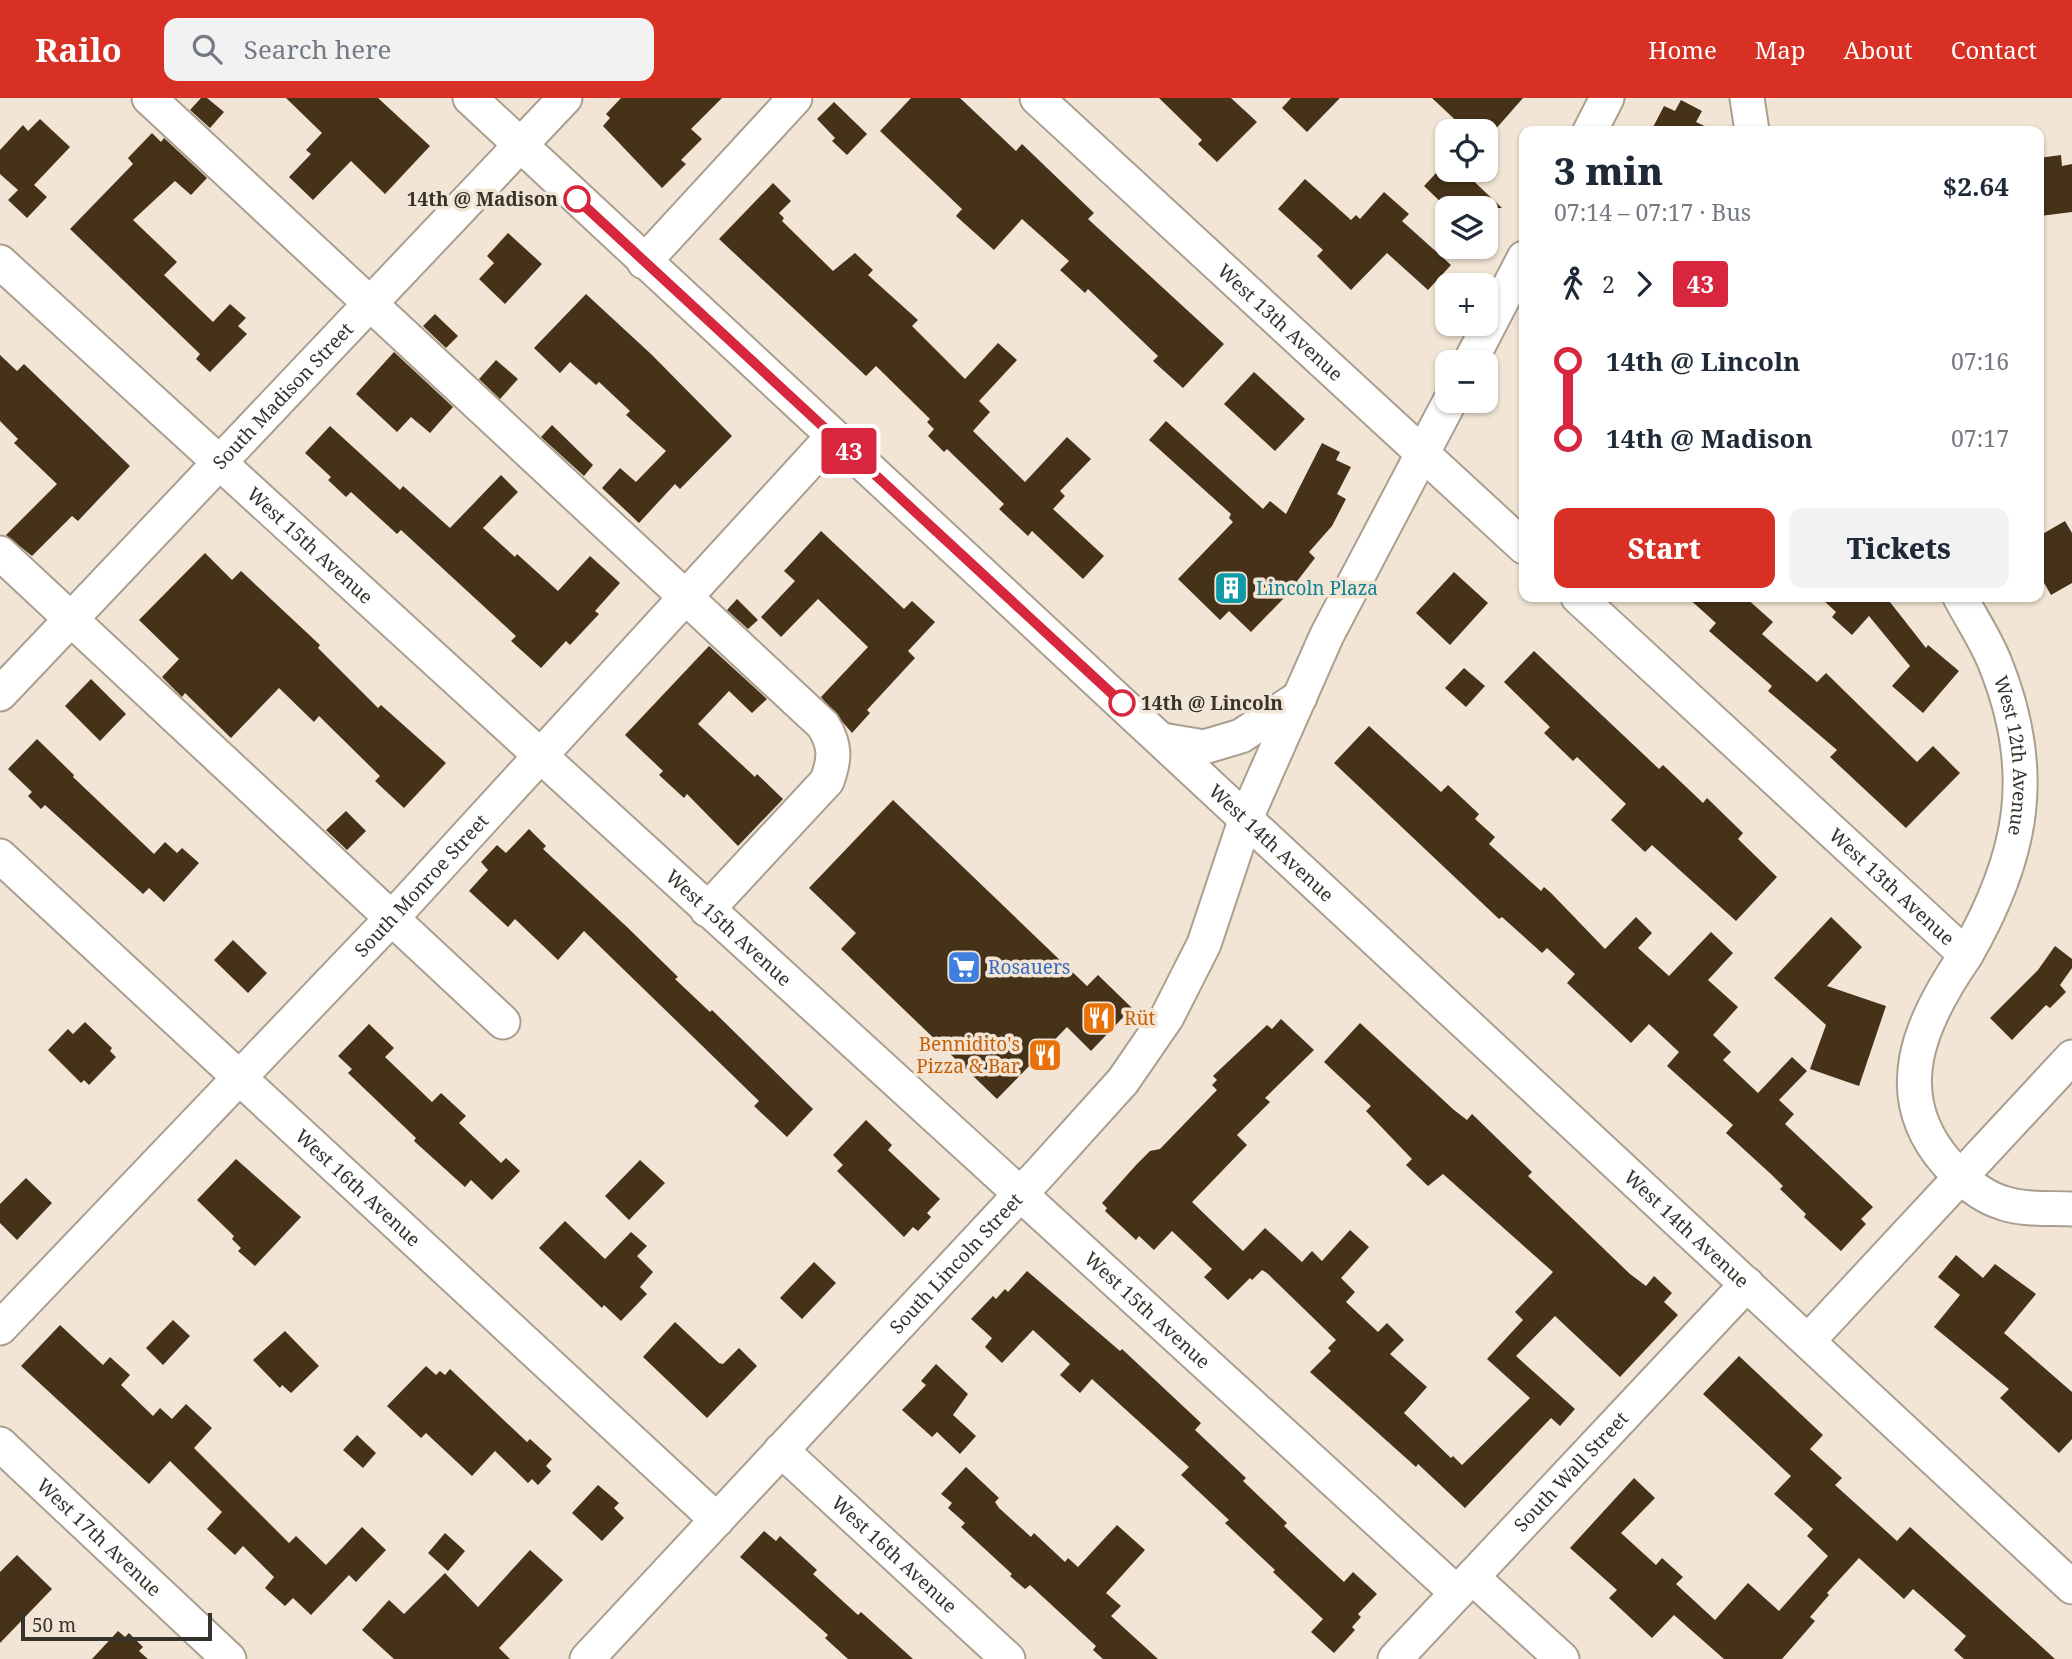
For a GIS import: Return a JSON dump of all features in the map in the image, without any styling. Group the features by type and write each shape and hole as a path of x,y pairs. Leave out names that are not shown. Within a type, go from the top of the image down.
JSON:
{"street":[{"path":"149,98 368,305 823,725 833,741 835,761 827,782 707,910"},
{"name":"West 14th Avenue","path":"470,98 2072,1587"},
{"name":"South Madison Street","path":"0,694 565,98"},
{"path":"644,262 795,98"},
{"name":"West 13th Avenue","path":"1037,98 1519,542"},
{"path":"1747,98 1751,126"},
{"path":"1592,126 1605,99"},
{"name":"West 15th Avenue","path":"0,262 220,460 538,757 1020,1194 1464,1585 1562,1659"},
{"path":"1476,350 1519,268"},
{"path":"1246,818 1327,635 1444,413"},
{"name":"South Monroe Street","path":"0,1328 391,919 833,436"},
{"path":"0,553 503,1022"},
{"name":"West 13th Avenue","path":"1583,602 1966,955 1925,1026 1914,1061 1914,1096 1923,1130 1961,1178 1978,1191 2002,1203 2072,1209"},
{"name":"West 12th Avenue","path":"1962,602 1995,662 2019,741 2021,810 2006,875 1966,955"},
{"path":"1162,740 1204,747 1241,736 1300,697"},
{"name":"South Lincoln Street","path":"587,1659 1123,1080 1167,1017 1204,944 1246,818"},
{"name":"West 16th Avenue","path":"0,856 717,1520"},
{"path":"1808,1340 2072,1057"},
{"name":"South Wall Street","path":"1395,1659 1747,1284"},
{"name":"West 17th Avenue","path":"0,1444 229,1659"},
{"name":"West 16th Avenue","path":"781,1450 1008,1659"}],"building":[{"path":"201,98 207,98 224,112 210,128 190,110"},
{"path":"286,98 378,98 430,146 385,194 351,161 313,200 289,177 311,154 306,150 322,133"},
{"path":"621,98 722,98 691,129 702,139 681,160 686,164 662,188 603,126 610,118 606,114"},
{"path":"911,98 960,98 1016,151 1022,144 1094,213 1088,219 1224,344 1183,388 1153,361 1158,356 1088,289 1085,293 1060,270 1069,261 1022,219 994,250 956,216 962,209 880,131"},
{"path":"1159,98 1231,98 1257,122 1217,162 1198,144 1202,140"},
{"path":"1291,98 1340,98 1307,132 1282,108"},
{"path":"1432,98 1523,98 1498,126 1498,119 1454,119"},
{"path":"1681,100 1702,111 1696,122 1704,126 1654,126 1664,106 1675,111"},
{"path":"834,102 867,134 847,155 832,141 835,138 817,119"},
{"path":"40,119 70,147 34,185 47,197 27,218 8,200 18,190 0,174 0,150 23,125 28,131"},
{"path":"152,133 161,142 164,138 207,178 191,195 175,181 133,220 177,262 164,275 213,322 230,304 246,318 238,326 247,334 210,372 196,359 200,354 70,229 133,164 128,158"},
{"path":"2061,155 2062,166 2072,164 2072,212 2044,216 2044,157"},
{"path":"1435,174 1435,182 1475,182 1489,196 1435,197 1424,186"},
{"path":"1305,179 1351,220 1356,215 1360,219 1384,192 1409,214 1402,221 1435,251 1435,259 1444,259 1451,265 1444,273 1435,273 1435,282 1428,290 1387,253 1351,290 1317,256 1323,250 1278,209"},
{"path":"773,183 791,201 779,213 784,218 782,221 833,271 855,253 873,270 868,275 918,320 912,326 965,379 998,343 1017,360 979,401 990,412 973,431 1025,482 1067,437 1091,459 1060,491 1065,496 1053,509 1104,556 1083,579 1032,531 1028,536 999,509 1004,504 947,449 944,452 928,436 934,429 927,422 930,419 876,366 866,376 719,239"},
{"path":"508,233 542,264 505,304 479,279 494,263 487,256"},
{"path":"586,294 652,355 732,436 680,489 675,484 639,523 602,488 620,468 636,482 666,451 626,415 630,411 599,382 596,385 570,362 560,373 534,348"},
{"path":"435,314 458,336 446,348 423,326"},
{"path":"394,352 453,407 430,433 411,417 397,432 356,394"},
{"path":"0,355 17,371 24,364 130,466 78,521 72,516 32,556 6,535 57,484 14,443 18,439 0,421"},
{"path":"496,360 518,379 500,399 479,379"},
{"path":"1254,372 1305,419 1275,451 1224,404"},
{"path":"1166,421 1263,509 1270,501 1286,514 1322,443 1340,452 1336,460 1351,467 1337,494 1346,499 1332,526 1309,552 1315,558 1284,598 1251,632 1229,611 1220,620 1178,579 1233,522 1229,518 1231,514 1149,440"},
{"path":"552,425 593,465 584,476 541,437"},
{"path":"330,426 400,490 403,486 450,528 501,475 518,492 483,528 558,591 590,556 620,583 595,611 599,614 570,645 566,641 541,668 511,641 516,636 401,530 397,534 351,492 346,497 328,480 331,477 305,453"},
{"path":"2065,521 2072,533 2072,583 2051,595 2044,583 2044,533"},
{"path":"821,531 904,609 912,601 935,622 908,651 915,658 867,710 870,713 852,733 821,697 868,647 818,599 781,637 761,617 795,581 784,571"},
{"path":"205,553 232,580 241,571 320,645 318,648 378,708 381,705 446,763 404,808 375,781 380,776 319,716 314,722 279,688 231,738 185,693 182,697 162,677 179,659 139,620"},
{"path":"1454,572 1488,603 1450,645 1416,613"},
{"path":"737,599 758,620 748,629 727,610"},
{"path":"1693,602 1751,602 1773,622 1762,634 1817,682 1826,673 1917,762 1933,746 1960,773 1906,828 1830,757 1837,750 1768,691 1772,686 1709,631 1716,623"},
{"path":"1825,602 1890,602 1926,648 1928,645 1959,671 1923,713 1892,686 1910,666 1869,616 1852,635 1832,617 1836,612"},
{"path":"709,646 767,699 752,713 729,691 698,724 783,799 738,846 687,794 684,798 659,775 663,771 625,735"},
{"path":"1534,651 1659,769 1663,765 1703,803 1707,798 1743,833 1738,839 1777,877 1736,921 1652,845 1645,852 1611,820 1626,804 1577,757 1573,761 1544,733 1550,727 1504,682"},
{"path":"1464,668 1485,686 1466,707 1445,688"},
{"path":"91,679 126,714 100,741 65,706"},
{"path":"1369,726 1441,792 1448,785 1479,814 1475,819 1495,837 1489,844 1541,891 1544,887 1551,893 1605,949 1636,917 1652,933 1638,948 1669,976 1711,932 1733,953 1708,980 1738,1007 1713,1035 1731,1052 1723,1060 1758,1093 1792,1057 1807,1071 1779,1100 1794,1114 1785,1124 1873,1207 1861,1219 1866,1224 1841,1251 1804,1217 1806,1214 1780,1189 1783,1186 1726,1133 1733,1125 1667,1066 1679,1052 1649,1024 1631,1043 1567,983 1575,974 1547,948 1542,953 1502,917 1499,919 1334,763"},
{"path":"37,739 154,854 165,842 177,853 182,848 199,863 164,902 149,888 143,894 45,805 41,809 28,796 32,792 8,769"},
{"name":"Rosauers","path":"893,800 1087,986 1098,975 1132,1008 1091,1051 1067,1027 997,1099 841,949 856,933 809,888"},
{"path":"346,811 366,831 347,850 326,830"},
{"path":"529,829 546,846 543,849 813,1109 787,1137 754,1106 759,1101 584,931 558,960 515,919 508,927 469,891 488,870 481,862 497,845 506,853"},
{"path":"1831,917 1862,947 1827,986 1886,1006 1859,1086 1810,1069 1826,1025 1774,978"},
{"path":"233,940 267,973 248,993 214,960"},
{"path":"2055,946 2072,959 2072,968 2060,985 2066,992 2050,1008 2046,1005 2012,1040 1990,1018 2038,970"},
{"path":"1281,1019 1314,1050 1265,1098 1270,1102 1237,1135 1247,1145 1192,1202 1243,1251 1265,1228 1302,1262 1312,1251 1322,1261 1350,1230 1369,1247 1341,1278 1355,1292 1346,1302 1378,1332 1387,1323 1404,1340 1390,1354 1427,1387 1404,1413 1451,1458 1453,1456 1462,1465 1530,1398 1487,1359 1523,1320 1515,1312 1553,1272 1443,1174 1428,1186 1406,1165 1412,1159 1366,1111 1371,1106 1324,1062 1360,1023 1454,1110 1467,1120 1472,1114 1532,1172 1528,1176 1630,1274 1646,1286 1654,1276 1672,1293 1664,1302 1678,1315 1620,1377 1555,1316 1516,1356 1575,1409 1560,1426 1551,1418 1465,1508 1310,1372 1331,1351 1328,1348 1336,1340 1267,1273 1262,1270 1252,1280 1250,1278 1228,1300 1204,1277 1212,1269 1172,1231 1154,1250 1139,1236 1136,1240 1105,1211 1107,1208 1102,1203 1137,1164 1150,1151 1160,1149 1217,1090 1212,1085 1217,1080 1213,1076 1267,1025 1272,1029"},
{"path":"85,1022 112,1048 110,1051 116,1057 89,1085 84,1080 81,1083 48,1050 68,1029 73,1034"},
{"path":"369,1024 394,1048 385,1057 432,1102 441,1093 466,1116 459,1123 501,1163 506,1158 520,1171 492,1200 471,1180 465,1187 414,1141 416,1138 348,1073 352,1069 338,1056"},
{"path":"866,1120 892,1145 888,1150 940,1199 927,1213 931,1217 918,1231 913,1227 904,1237 837,1171 843,1165 833,1155"},
{"path":"236,1159 301,1217 255,1266 238,1251 241,1248 232,1239 234,1236 197,1200"},
{"path":"640,1160 665,1183 629,1220 605,1196"},
{"path":"26,1178 52,1203 17,1240 0,1223 0,1204"},
{"path":"565,1221 605,1259 631,1232 647,1246 637,1256 653,1272 640,1287 647,1294 621,1321 604,1305 602,1308 539,1248"},
{"path":"1956,1255 1983,1278 1995,1264 2036,1294 2004,1333 2072,1392 2072,1439 2059,1453 2000,1398 2009,1389 1934,1327 1960,1295 1938,1277"},
{"path":"814,1262 836,1283 802,1319 780,1298"},
{"path":"1027,1271 1120,1351 1122,1349 1201,1423 1195,1430 1246,1478 1243,1481 1287,1523 1284,1526 1344,1582 1353,1572 1377,1594 1358,1614 1361,1617 1352,1627 1355,1630 1334,1653 1311,1632 1323,1619 1273,1572 1275,1570 1225,1523 1229,1520 1181,1475 1189,1467 1092,1379 1080,1393 1060,1375 1070,1364 1033,1330 1002,1363 985,1347 992,1338 971,1319 993,1296 996,1299 1005,1289 1008,1292"},
{"path":"173,1320 190,1336 163,1365 146,1348"},
{"path":"675,1322 719,1363 723,1364 739,1348 757,1366 707,1418 643,1357"},
{"path":"60,1325 103,1365 110,1357 130,1375 121,1385 153,1416 160,1408 172,1419 186,1404 212,1428 194,1448 289,1543 296,1536 326,1565 362,1527 386,1550 356,1582 349,1575 311,1615 293,1598 285,1606 265,1588 274,1577 243,1546 235,1555 207,1529 222,1512 170,1461 149,1484 21,1366"},
{"path":"285,1331 319,1366 291,1393 282,1385 280,1388 253,1360"},
{"path":"1739,1356 1823,1435 1810,1449 1842,1478 1835,1485 1897,1541 1910,1527 2055,1659 1964,1659 1954,1650 1966,1636 1913,1589 1904,1599 1859,1558 1827,1593 1829,1595 1810,1617 1815,1621 1782,1659 1724,1659 1674,1615 1652,1638 1609,1598 1617,1590 1570,1548 1634,1478 1655,1498 1621,1533 1656,1565 1662,1558 1683,1577 1676,1584 1715,1620 1748,1583 1779,1611 1828,1556 1807,1536 1813,1529 1774,1494 1791,1476 1703,1394"},
{"path":"936,1364 968,1394 953,1415 976,1436 960,1454 937,1432 932,1437 902,1410 926,1385 921,1381"},
{"path":"426,1366 436,1375 440,1371 445,1375 450,1369 527,1442 530,1439 552,1459 546,1466 551,1471 538,1485 532,1479 528,1483 495,1451 472,1476 426,1433 421,1438 387,1406"},
{"path":"357,1435 376,1453 363,1468 343,1450"},
{"path":"966,1467 999,1498 995,1502 999,1508 1031,1537 1034,1533 1065,1562 1068,1558 1078,1567 1117,1525 1145,1550 1106,1593 1121,1606 1111,1616 1158,1659 1103,1659 1093,1650 1096,1646 1030,1585 1025,1589 1010,1576 1012,1574 961,1527 965,1523 948,1508 952,1503 941,1494"},
{"path":"598,1485 619,1503 614,1508 624,1518 602,1541 572,1513"},
{"path":"764,1531 776,1541 780,1536 817,1570 813,1574 858,1615 861,1612 913,1659 848,1659 825,1638 828,1635 740,1557"},
{"path":"445,1533 465,1551 448,1571 428,1553"},
{"path":"530,1550 563,1580 499,1648 510,1659 394,1659 362,1630 389,1600 404,1614 445,1573 478,1607"},
{"path":"17,1555 52,1589 0,1643 0,1572"},
{"path":"118,1631 125,1637 129,1633 143,1647 139,1651 148,1659 92,1659"}],"bus line":[{"name":"43","path":"577,199 1122,703"}],"place":[{"name":"14th @ Madison","path":"577,199"},
{"name":"Lincoln Plaza","path":"1231,588"},
{"name":"14th @ Lincoln","path":"1122,703"},
{"name":"Rosauers","path":"964,967"},
{"name":"Rüt","path":"1099,1018"},
{"name":"Bennidito's Pizza & Bar","path":"1045,1055"}]}
